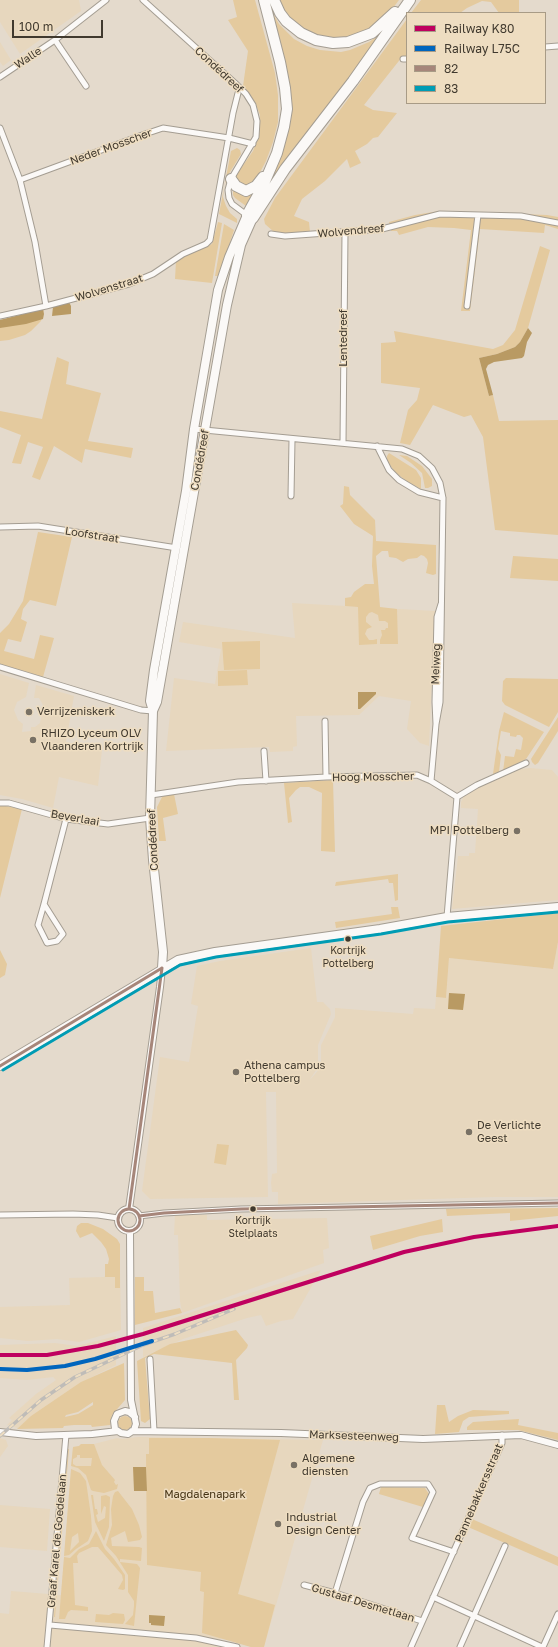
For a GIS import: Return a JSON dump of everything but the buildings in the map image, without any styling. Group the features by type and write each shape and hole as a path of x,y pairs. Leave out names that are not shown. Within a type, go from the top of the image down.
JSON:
{"highway":[{"path":"250,216 272,167 281,141 287,109 282,75 264,0"},
{"path":"274,0 280,13 286,21 301,33 316,40 333,43 348,42 372,33 390,18 407,0"},
{"path":"250,216 353,81 410,0"},
{"path":"231,179 240,189 249,190 256,186 272,167"}],"main road":[{"name":"Condédreef","path":"162,968 163,952 150,818 153,711 150,701 218,290 229,257 250,216"},
{"name":"Condédreef","path":"153,711 157,702 233,276 250,216"},
{"path":"0,1066 162,968 178,960 215,952 380,929 447,917 558,908"}],"street":[{"name":"Walle","path":"0,76 55,40 106,0"},
{"name":"Condédreef","path":"142,0 235,83 250,100 257,121 256,137 231,179 228,190 229,198 232,204 250,216"},
{"path":"55,40 86,86"},
{"path":"546,47 558,46"},
{"name":"Condédreef","path":"215,218 238,94"},
{"path":"0,128 20,180 35,242 46,306"},
{"name":"Neder Mosscher","path":"20,180 163,128 229,138 252,144"},
{"name":"Wolvendreef","path":"271,234 285,236 345,233 382,229 440,214 521,216 558,223"},
{"path":"467,306 478,215"},
{"name":"Wolvenstraat","path":"0,316 46,306 129,284 153,274 183,254 206,244 210,240 215,218"},
{"name":"Lentedreef","path":"343,443 345,233"},
{"name":"Meiweg","path":"194,429 292,440 402,449 412,452 423,459 432,468 440,482 443,498 441,604 437,617 435,702 436,724 431,781"},
{"path":"291,496 292,440"},
{"path":"377,446 389,470 399,480 419,492 443,498"},
{"name":"Loofstraat","path":"0,527 38,526 175,547 183,551"},
{"path":"0,667 141,710 153,711"},
{"name":"Hoog Mosscher","path":"325,721 326,777"},
{"path":"264,751 266,781"},
{"path":"447,917 457,797 477,785 526,763"},
{"name":"Hoog Mosscher","path":"151,795 238,782 326,777 417,775 431,781 457,797"},
{"name":"Beverlaai","path":"0,803 9,803 66,819 108,824 150,818"},
{"path":"44,904 63,934 57,941 47,943 38,925 66,819"},
{"path":"129,1209 162,968"},
{"path":"139,1216 164,1213 241,1209 558,1203"},
{"path":"118,1218 122,1212 129,1209 137,1212 140,1221 138,1226 130,1231"},
{"path":"0,1215 73,1214 98,1215 118,1218"},
{"path":"118,1218 121,1227 130,1231"},
{"path":"0,1432 36,1436 118,1432 124,1434 132,1431 136,1424 131,1400 130,1231"},
{"path":"150,1359 151,1431"},
{"path":"125,1411 131,1400"},
{"path":"118,1432 114,1426 114,1421 117,1414 125,1411 135,1416"},
{"name":"Marksesteenweg","path":"136,1424 151,1431"},
{"path":"102,1433 114,1426"},
{"name":"Marksesteenweg","path":"132,1431 288,1434 423,1439 521,1435 558,1444"},
{"name":"Graaf Karel de Goedelaan","path":"47,1647 66,1435"},
{"name":"Pannebakkersstraat","path":"411,1647 502,1443 502,1435"},
{"path":"335,1593 363,1502 370,1488 380,1484 428,1484 433,1492 412,1538 454,1552"},
{"path":"460,1647 505,1546"},
{"name":"Gustaaf Desmetlaan","path":"304,1585 335,1593 422,1621"},
{"path":"433,1597 543,1647 558,1614"},
{"path":"50,1625 196,1638 221,1645 237,1647"}],"shaded area":[{"path":"0,0 79,0 81,11 20,54 0,22"},
{"path":"0,42 11,60 3,66 0,62"},
{"path":"69,302 71,306 71,314 52,316 53,307"},
{"path":"43,309 43,319 26,324 0,328 0,320"},
{"path":"528,328 532,333 527,342 524,356 522,358 494,362 488,365 486,369 493,395 489,396 479,358 497,354 515,347 520,342"},
{"path":"292,603 435,611 429,746 420,743 407,729 411,701 379,696 359,715 296,716 297,746 293,747 293,751 270,752 269,747 166,751 174,678 215,684 221,649 179,642 183,622 295,638"},
{"name":"RHIZO Lyceum OLV Vlaanderen Kortrijk","path":"0,674 29,683 26,697 17,702 14,710 18,720 23,724 22,732 31,731 31,727 35,727 40,723 43,705 39,698 34,698 36,685 74,696 66,742 102,750 98,786 59,777 53,808 22,799 0,795"},
{"path":"358,692 376,692 376,694 360,709 358,709"},
{"name":"MPI Pottelberg","path":"530,768 552,770 558,777 558,900 452,909 458,856 469,856 469,853 475,853 478,809 461,808 461,802 464,796 476,788 520,769"},
{"path":"558,942 558,1197 494,1197 278,1204 278,1192 272,1192 271,1183 272,1174 277,1173 276,1092 266,1092 268,1197 150,1199 142,1191 160,1057 189,1062 198,1006 191,1004 197,966 220,961 311,948 317,1002 323,1002 330,1009 331,1014 318,1045 318,1067 309,1081 321,1067 321,1045 335,1017 335,1008 413,1014 414,1008 435,1009 436,997 446,998 449,958 553,969"},
{"path":"449,993 465,994 463,1010 448,1009"},
{"path":"175,1215 207,1215 207,1220 327,1218 329,1248 323,1250 324,1263 182,1313 180,1301 178,1235 174,1235"},
{"path":"120,1270 121,1330 79,1342 57,1339 28,1341 0,1338 0,1307 70,1305 69,1278 104,1277"},
{"path":"321,1270 293,1319 266,1326 261,1315 247,1318 183,1339 143,1357 143,1328"},
{"path":"116,1336 116,1365 90,1378 18,1428 7,1425 12,1420 9,1418 36,1394 56,1380 53,1377 27,1380 0,1378 0,1345 55,1343 77,1346"},
{"path":"138,1437 323,1440 264,1647 251,1647 221,1637 217,1647 0,1647 0,1613 9,1614 11,1591 61,1595 73,1447 81,1444 94,1444 117,1438 122,1439"},
{"path":"0,1438 6,1440 8,1446 0,1457"},
{"path":"133,1467 146,1467 147,1491 134,1491"},
{"path":"0,1505 50,1509 47,1551 0,1547"},
{"path":"149,1615 165,1616 164,1626 151,1625 151,1623 149,1623"}],"green space":[{"path":"233,0 255,0 275,73 278,95 278,122 266,161 254,184 241,188 236,178 237,174 253,151 259,136 260,115 255,102 243,86 248,51 228,20 237,17"},
{"path":"278,0 399,0 393,8 368,31 347,39 325,39 305,31 285,13"},
{"path":"421,0 519,0 519,12 498,12 491,2 482,1 461,12 412,12"},
{"path":"270,8 279,24 294,39 307,46 320,50 341,52 350,50 369,42 386,30 262,197 287,136"},
{"path":"406,20 406,56 402,57 364,105 373,110 397,113 378,137 373,138 367,144 355,151 361,163 350,168 347,159 325,181 302,199 294,216 309,222 310,232 274,232 265,224 264,219 275,198"},
{"path":"237,148 240,150 241,154 227,177 224,186 231,151"},
{"path":"233,186 255,191 246,206 233,195"},
{"path":"224,189 223,197 226,206 230,213 237,219 237,223 219,214"},
{"path":"439,211 547,215 558,217 558,229 545,225 544,233 480,229 470,311 461,311 471,230 428,227 399,235 397,231 391,231 389,222 415,215"},
{"path":"218,222 222,223 212,283 175,279 176,261 183,256 212,244"},
{"path":"224,224 234,230 219,276 215,276"},
{"path":"540,246 550,250 528,328 520,342 515,347 497,354 479,358 489,396 493,395 499,421 558,420 558,535 495,530 483,437 471,415 464,417 433,405 410,445 400,443 408,410 417,400 420,388 381,383 381,343 396,342 394,331 493,349 503,345 515,330"},
{"path":"44,309 41,321 31,331 25,335 0,341 0,320"},
{"path":"57,357 69,362 66,384 101,393 88,441 133,448 131,458 85,449 82,463 54,446 40,480 32,477 43,447 28,442 21,464 12,463 21,435 0,427 0,411 42,419"},
{"path":"389,453 416,470 421,478 421,489 396,473 387,461 387,456"},
{"path":"399,455 407,456 422,466 432,479 432,486 425,488 422,473"},
{"path":"344,486 349,487 350,495 375,520 376,541 436,545 436,574 433,575 426,573 428,563 427,559 421,555 417,558 408,559 403,562 396,558 389,557 388,551 382,551 376,556 380,607 397,609 398,644 380,644 382,635 381,630 388,628 388,623 385,621 379,621 378,615 372,612 366,617 366,622 372,627 367,629 365,634 369,640 377,639 377,644 359,645 358,607 345,606 345,598 351,597 354,592 365,584 374,584 372,566 373,536 354,524 340,506 343,504"},
{"path":"38,532 72,537 56,606 30,600 23,609 21,619 27,622 21,642 8,639 4,651 34,659 40,635 54,638 43,677 0,664 0,633 9,624 23,601"},
{"path":"513,556 558,559 558,581 510,578"},
{"path":"260,641 260,669 224,670 222,642"},
{"path":"247,670 248,685 218,686 218,671"},
{"path":"506,678 558,679 558,712 549,727 505,705 502,701 503,681"},
{"path":"504,712 544,732 526,759 503,772 505,756 514,757 516,749 521,750 523,738 520,735 517,735 516,737 510,736 510,733 501,731 498,749 501,755 499,772 493,774 499,731"},
{"path":"558,717 558,731 538,763 535,765 531,759"},
{"path":"333,780 335,852 321,851 322,793 309,787 300,787 296,790 289,798 292,822 288,823 284,783"},
{"path":"167,794 174,794 178,814 163,818 166,841 159,841 157,807 162,797"},
{"path":"0,805 22,809 0,898"},
{"path":"398,874 398,900 395,901 393,883 389,883 388,879 335,886 336,882"},
{"path":"391,907 398,907 400,918 336,928 335,922 392,914"},
{"path":"558,913 558,942 553,969 449,958 446,998 436,997 441,926"},
{"path":"0,950 7,964 5,975 0,978"},
{"path":"217,1144 229,1145 226,1165 214,1163"},
{"path":"558,1208 558,1216 510,1221 510,1213 447,1216 446,1209"},
{"path":"442,1219 443,1232 420,1236 373,1250 370,1236"},
{"path":"81,1223 88,1223 103,1229 117,1239 120,1244 120,1288 115,1288 115,1277 105,1277 105,1264 108,1264 109,1259 106,1249 101,1242 92,1233 80,1238 76,1231 77,1226"},
{"path":"135,1277 144,1277 144,1291 153,1291 155,1313 180,1308 182,1313 135,1325"},
{"path":"236,1330 248,1345 236,1360 239,1400 234,1400 232,1363 154,1354 145,1358 150,1419 145,1423 141,1421 137,1361 170,1344"},
{"path":"124,1363 125,1400 112,1415 110,1425 92,1427 91,1425 74,1425 64,1426 63,1428 17,1429 31,1416 81,1382","holes":["93,1402 93,1405 78,1414 65,1417 66,1415 78,1412"]},
{"path":"437,1405 445,1405 449,1422 458,1416 473,1410 509,1411 509,1414 469,1417 463,1421 459,1432 435,1434"},
{"path":"122,1416 128,1416 132,1420 132,1426 128,1430 122,1430 118,1426 118,1420"},
{"path":"519,1419 518,1425 558,1433 558,1440 518,1430 467,1430 467,1427 473,1422"},
{"name":"Magdalenapark","path":"149,1438 280,1440 238,1594 275,1605 264,1647 251,1647 202,1633 204,1592 200,1591 201,1572 147,1565 146,1454 149,1454"},
{"path":"81,1444 94,1444 102,1465 115,1480 114,1482 116,1485 118,1484 117,1489 104,1493 91,1490 86,1475 78,1468 71,1466 73,1447","holes":["77,1455 80,1455 80,1458 92,1458 91,1466 76,1466 73,1464 73,1459 77,1457"]},
{"path":"68,1449 69,1449 54,1617"},
{"path":"71,1469 80,1473 86,1481 92,1531 88,1541 69,1555 64,1556","holes":["78,1533 79,1542 70,1551 72,1537"]},
{"path":"381,1487 425,1488 429,1494 423,1507 379,1494"},
{"path":"118,1491 132,1509 139,1525 142,1537 140,1540 128,1542 125,1531 111,1538 112,1546 142,1548 141,1561 120,1559 120,1562 137,1564 140,1568 134,1626 125,1624 133,1615 134,1606 134,1601 128,1592 128,1575 116,1556 106,1545 112,1525 111,1509 113,1496 115,1492"},
{"path":"91,1495 93,1495 95,1509 97,1509 98,1514 96,1515 98,1522 105,1518 106,1507 104,1506 101,1514 101,1496 106,1495 110,1497 109,1527 104,1541 95,1522"},
{"path":"472,1519 558,1557 558,1566 468,1527"},
{"path":"96,1531 105,1549 125,1575 125,1589 118,1589 123,1580 122,1575 98,1547 92,1547 79,1553 77,1556 78,1563 73,1563 75,1605 88,1607 88,1611 71,1610 68,1612 65,1619 59,1619 64,1557 70,1558 79,1549 89,1544"},
{"path":"113,1613 124,1614 125,1620 123,1624 95,1622 96,1614 109,1615"}],"railway":[{"path":"0,1436 41,1400 75,1377 143,1345 175,1334 234,1309"}],"rail line":[{"name":"K80","path":"0,1355 47,1355 98,1346 143,1334 404,1252 474,1237 558,1226"},
{"name":"L75C","path":"0,1369 27,1370 65,1366 95,1359 152,1341"}],"transit line":[{"name":"83","path":"3,1070 180,965 216,957 381,934 448,922 558,912"},
{"name":"82","path":"0,1066 162,968"},
{"name":"82","path":"129,1209 162,968"},
{"name":"82","path":"139,1216 164,1213 241,1209 558,1203"},
{"name":"82","path":"129,1209 137,1212 140,1220 137,1228 129,1231 121,1228 118,1220 121,1212 129,1209"}],"place":[{"name":"Verrijzeniskerk","path":"29,712"},
{"name":"RHIZO Lyceum OLV Vlaanderen Kortrijk","path":"33,740"},
{"name":"MPI Pottelberg","path":"517,831"},
{"name":"Kortrijk Pottelberg","path":"348,939"},
{"name":"Athena campus Pottelberg","path":"236,1072"},
{"name":"De Verlichte Geest","path":"469,1132"},
{"name":"Kortrijk Stelplaats","path":"253,1209"},
{"name":"Algemene diensten","path":"294,1465"},
{"name":"Industrial Design Center","path":"278,1524"}]}
